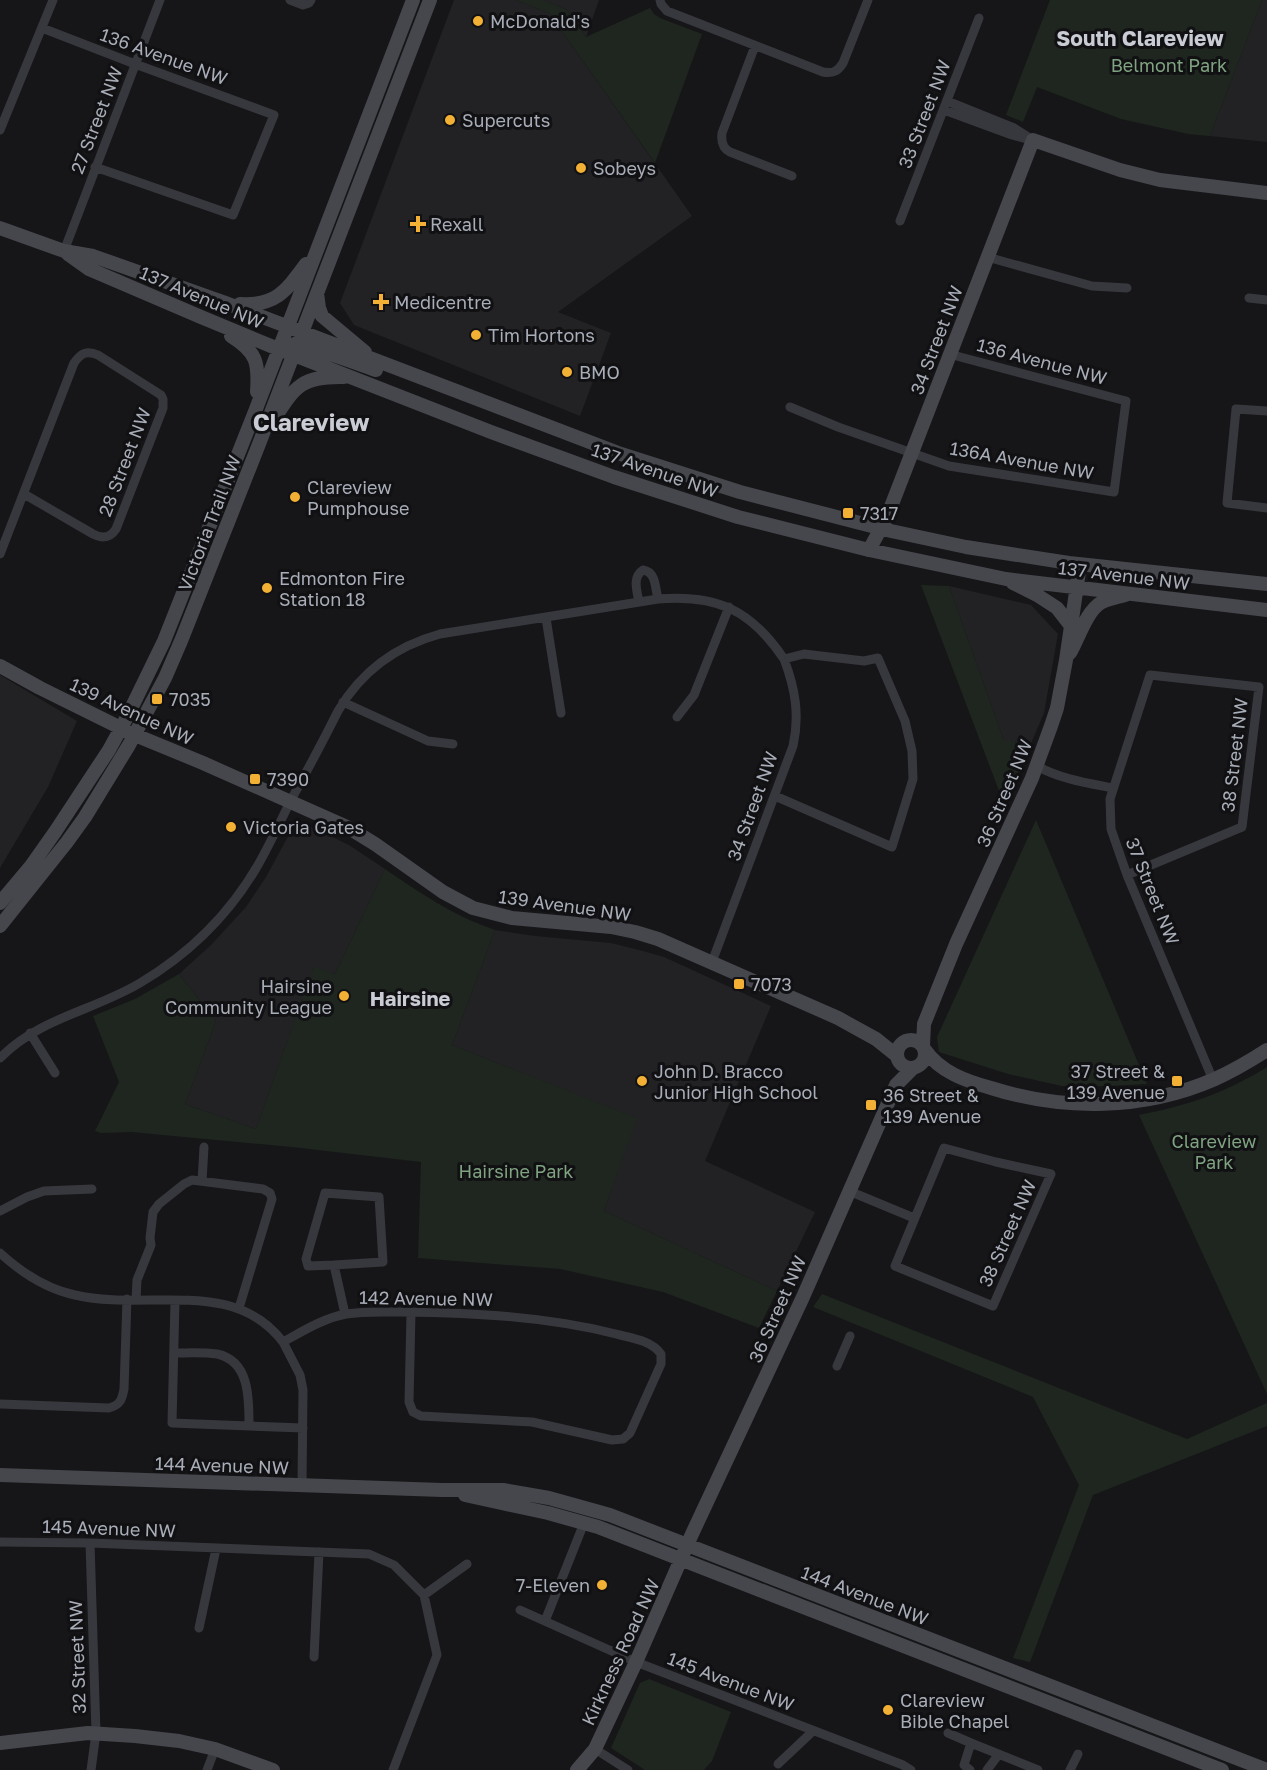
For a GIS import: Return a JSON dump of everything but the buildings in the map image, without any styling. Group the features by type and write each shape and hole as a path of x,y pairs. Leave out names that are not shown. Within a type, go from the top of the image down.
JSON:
{"main road":[{"name":"Victoria Trail NW","path":"0,903 31,866 55,832 121,728 164,641 413,0"},
{"name":"Victoria Trail NW","path":"0,926 67,842 135,735 165,678 259,444 430,0"},
{"path":"1033,140 1120,170 1160,180 1267,193"},
{"name":"34 Street NW","path":"869,550 882,528 1033,140"},
{"name":"137 Avenue NW","path":"0,228 64,251 93,256 288,326 297,344 352,378 614,477 738,517 869,550 1006,579 1267,610"},
{"name":"137 Avenue NW","path":"64,251 89,268 279,349 297,344 376,361 621,454 740,492 966,547 1080,565 1267,585"},
{"path":"224,302 253,304 277,298 291,284 316,251"},
{"path":"317,292 322,316 376,361"},
{"path":"201,317 244,344 252,353 259,373 256,409"},
{"path":"297,344 400,378 467,396"},
{"path":"259,444 288,397 301,385 310,380 326,377 352,378"},
{"name":"36 Street NW","path":"916,1044 956,944 1037,766 1057,708 1080,565"},
{"path":"1006,579 1057,608 1071,626"},
{"path":"1066,660 1079,638 1085,621 1095,607 1130,593"},
{"name":"139 Avenue NW","path":"0,666 135,735 336,821 362,836 443,892 473,908 512,918 624,929 658,939 838,1018 876,1039 897,1057"},
{"name":"139 Avenue NW","path":"876,1039 916,1044"},
{"path":"916,1044 932,1060 954,1075 999,1091 1047,1101 1088,1104 1112,1104 1152,1099 1182,1092 1241,1067 1267,1050"},
{"path":"916,1044 899,1046 897,1057 904,1066 944,1069"},
{"path":"915,1067 924,1060 916,1044"},
{"name":"36 Street NW","path":"896,1086 897,1057"},
{"name":"36 Street NW","path":"687,1545 786,1334 896,1086 915,1067"},
{"name":"144 Avenue NW","path":"0,1475 442,1490 503,1490 549,1498 610,1515 1267,1770"},
{"name":"144 Avenue NW","path":"442,1490 548,1513 598,1527 1222,1770"},
{"name":"Kirkness Road NW","path":"578,1770 595,1749 687,1545"},
{"path":"0,1743 96,1733 146,1737 215,1749 273,1770"}],"street":[{"path":"0,130 53,0"},
{"name":"27 Street NW","path":"64,251 160,0"},
{"path":"290,0 303,5 311,0"},
{"path":"660,2 667,11 823,72 835,72 843,63 868,0"},
{"name":"33 Street NW","path":"900,221 979,18"},
{"name":"136 Avenue NW","path":"42,28 274,115 232,215 95,167"},
{"path":"755,46 722,133 724,147 733,154 792,176"},
{"path":"946,106 1012,135 1033,140"},
{"path":"987,257 1092,286 1127,288"},
{"path":"1250,297 1267,300"},
{"name":"28 Street NW","path":"84,352 98,355 163,399 163,408 117,529 108,537 98,537 24,494 74,363 84,352"},
{"name":"136 Avenue NW","path":"950,354 1126,401 1114,492"},
{"name":"136A Avenue NW","path":"790,407 838,427 949,466 1114,492"},
{"path":"1267,411 1236,409 1227,503 1267,508"},
{"path":"0,554 24,494"},
{"path":"639,602 636,578 642,570 650,572 653,577 658,598"},
{"path":"0,1058 30,1033 46,1024 121,994 161,970 194,944 227,910 247,883 344,702 359,681 393,653 440,634 658,598 687,597 699,598 729,608 748,619 759,628 784,659 804,654 864,661 878,658 905,721 912,751 913,779 892,847 775,796"},
{"path":"677,717 694,695 729,608"},
{"path":"546,618 561,713"},
{"name":"34 Street NW","path":"712,962 793,746 797,723 795,693 784,659"},
{"name":"37 Street NW","path":"1213,1080 1127,875 1111,829 1110,810 1113,788 1150,675 1259,687"},
{"name":"38 Street NW","path":"1127,875 1242,827 1259,687"},
{"path":"344,702 428,741 453,744"},
{"path":"1037,766 1060,777 1113,788"},
{"path":"30,1033 55,1073"},
{"path":"202,1181 204,1147"},
{"name":"38 Street NW","path":"945,1148 1051,1174 993,1306 895,1266 914,1218 945,1148"},
{"path":"0,1404 109,1408 120,1402 124,1389 132,1300 137,1280 151,1245 153,1212 159,1204 192,1180 263,1189 270,1193 272,1199 239,1308"},
{"path":"0,1211 44,1191 92,1189"},
{"path":"849,1191 914,1218"},
{"path":"325,1193 379,1197 383,1262 334,1265 308,1266 306,1258 325,1193"},
{"path":"0,1253 22,1271 54,1289 89,1298 205,1301 239,1308 260,1318 283,1342 296,1365 302,1383 302,1485"},
{"path":"334,1265 345,1314"},
{"path":"175,1301 172,1423 303,1428"},
{"name":"142 Avenue NW","path":"283,1342 324,1321 345,1314 411,1312 488,1314 563,1322 647,1343 655,1347 662,1359 630,1433 624,1439 612,1440 532,1422 426,1416 413,1412 409,1402 411,1312"},
{"path":"837,1366 850,1336"},
{"path":"174,1353 216,1354 233,1363 240,1370 247,1384 249,1426"},
{"path":"544,1621 584,1523"},
{"name":"145 Avenue NW","path":"0,1542 90,1543 369,1554 394,1565 424,1595"},
{"name":"32 Street NW","path":"90,1543 96,1733 91,1770"},
{"path":"199,1628 216,1549"},
{"path":"314,1657 319,1552"},
{"path":"393,1770 437,1655 424,1595 467,1564"},
{"name":"145 Avenue NW","path":"520,1610 636,1662 911,1770"},
{"path":"778,1764 813,1731"},
{"path":"948,1733 1032,1769"},
{"path":"970,1770 964,1765 971,1743"},
{"path":"207,1770 215,1749"},
{"path":"595,1749 628,1770"},
{"path":"987,1770 999,1754"},
{"path":"1070,1770 1078,1754"}],"shaded area":[{"path":"454,0 515,0 549,13 692,216 558,312 611,333 580,416 354,325 340,303"},
{"path":"543,0 599,0 586,37 566,9"},
{"path":"1262,0 1267,0 1267,142 1210,136"},
{"path":"949,586 1031,605 1058,634 1044,713 1023,762 1015,741 1004,741"},
{"path":"0,675 77,721 48,787 0,868"},
{"path":"297,820 349,845 385,869 335,974 314,967 256,1129 185,1104 216,1021 179,974 211,945 246,907 266,877"},
{"name":"John D. Bracco Junior High School","path":"495,930 611,943 643,951 664,957 771,1006 705,1161 815,1212 777,1291 604,1211 636,1118 452,1045"}],"green space":[{"path":"515,0 543,0 566,9 586,37 650,8 660,18 702,34 655,163 549,13"},
{"name":"Belmont Park","path":"1050,0 1262,0 1210,136 1188,134 1121,119 1037,87 1023,122 1006,115"},
{"path":"921,585 949,586 1004,741 1015,741 1023,762 1004,804"},
{"path":"1036,820 1147,1084 1062,1086 1008,1074 939,1052 937,1037"},
{"name":"Hairsine Park","path":"385,869 451,911 495,930 452,1045 637,1118 604,1211 777,1291 759,1328 663,1292 560,1269 418,1258 421,1162 292,1147 131,1132 101,1133 95,1131 119,1082 93,1016 135,999 179,974 216,1021 185,1104 256,1129 314,966 335,974"},
{"name":"Clareview Park","path":"1267,1067 1267,1394 1139,1115 1205,1097"},
{"path":"822,1294 1187,1439 1267,1403 1267,1426 1093,1495 1030,1662 1013,1658 1079,1485 1033,1397 813,1307"},
{"path":"649,1679 731,1712 712,1761 704,1770 645,1770 611,1748 640,1683"}],"place":[{"name":"McDonald's","path":"478,21"},
{"name":"Supercuts","path":"450,120"},
{"name":"Sobeys","path":"581,168"},
{"name":"Rexall","path":"418,224"},
{"name":"Medicentre","path":"381,302"},
{"name":"Tim Hortons","path":"476,335"},
{"name":"BMO","path":"567,372"},
{"name":"Clareview Pumphouse","path":"295,497"},
{"name":"7317","path":"848,513"},
{"name":"Edmonton Fire Station 18","path":"267,588"},
{"name":"7035","path":"157,699"},
{"name":"7390","path":"255,779"},
{"name":"Victoria Gates","path":"231,827"},
{"name":"7073","path":"739,984"},
{"name":"Hairsine Community League","path":"344,996"},
{"name":"John D. Bracco Junior High School","path":"642,1081"},
{"name":"37 Street & 139 Avenue","path":"1177,1081"},
{"name":"36 Street & 139 Avenue","path":"871,1105"},
{"name":"7-Eleven","path":"602,1585"},
{"name":"Clareview Bible Chapel","path":"888,1710"}],"district":[{"name":"South Clareview","path":"1140,38"},
{"name":"Clareview","path":"311,421"},
{"name":"Hairsine","path":"410,998"}]}
